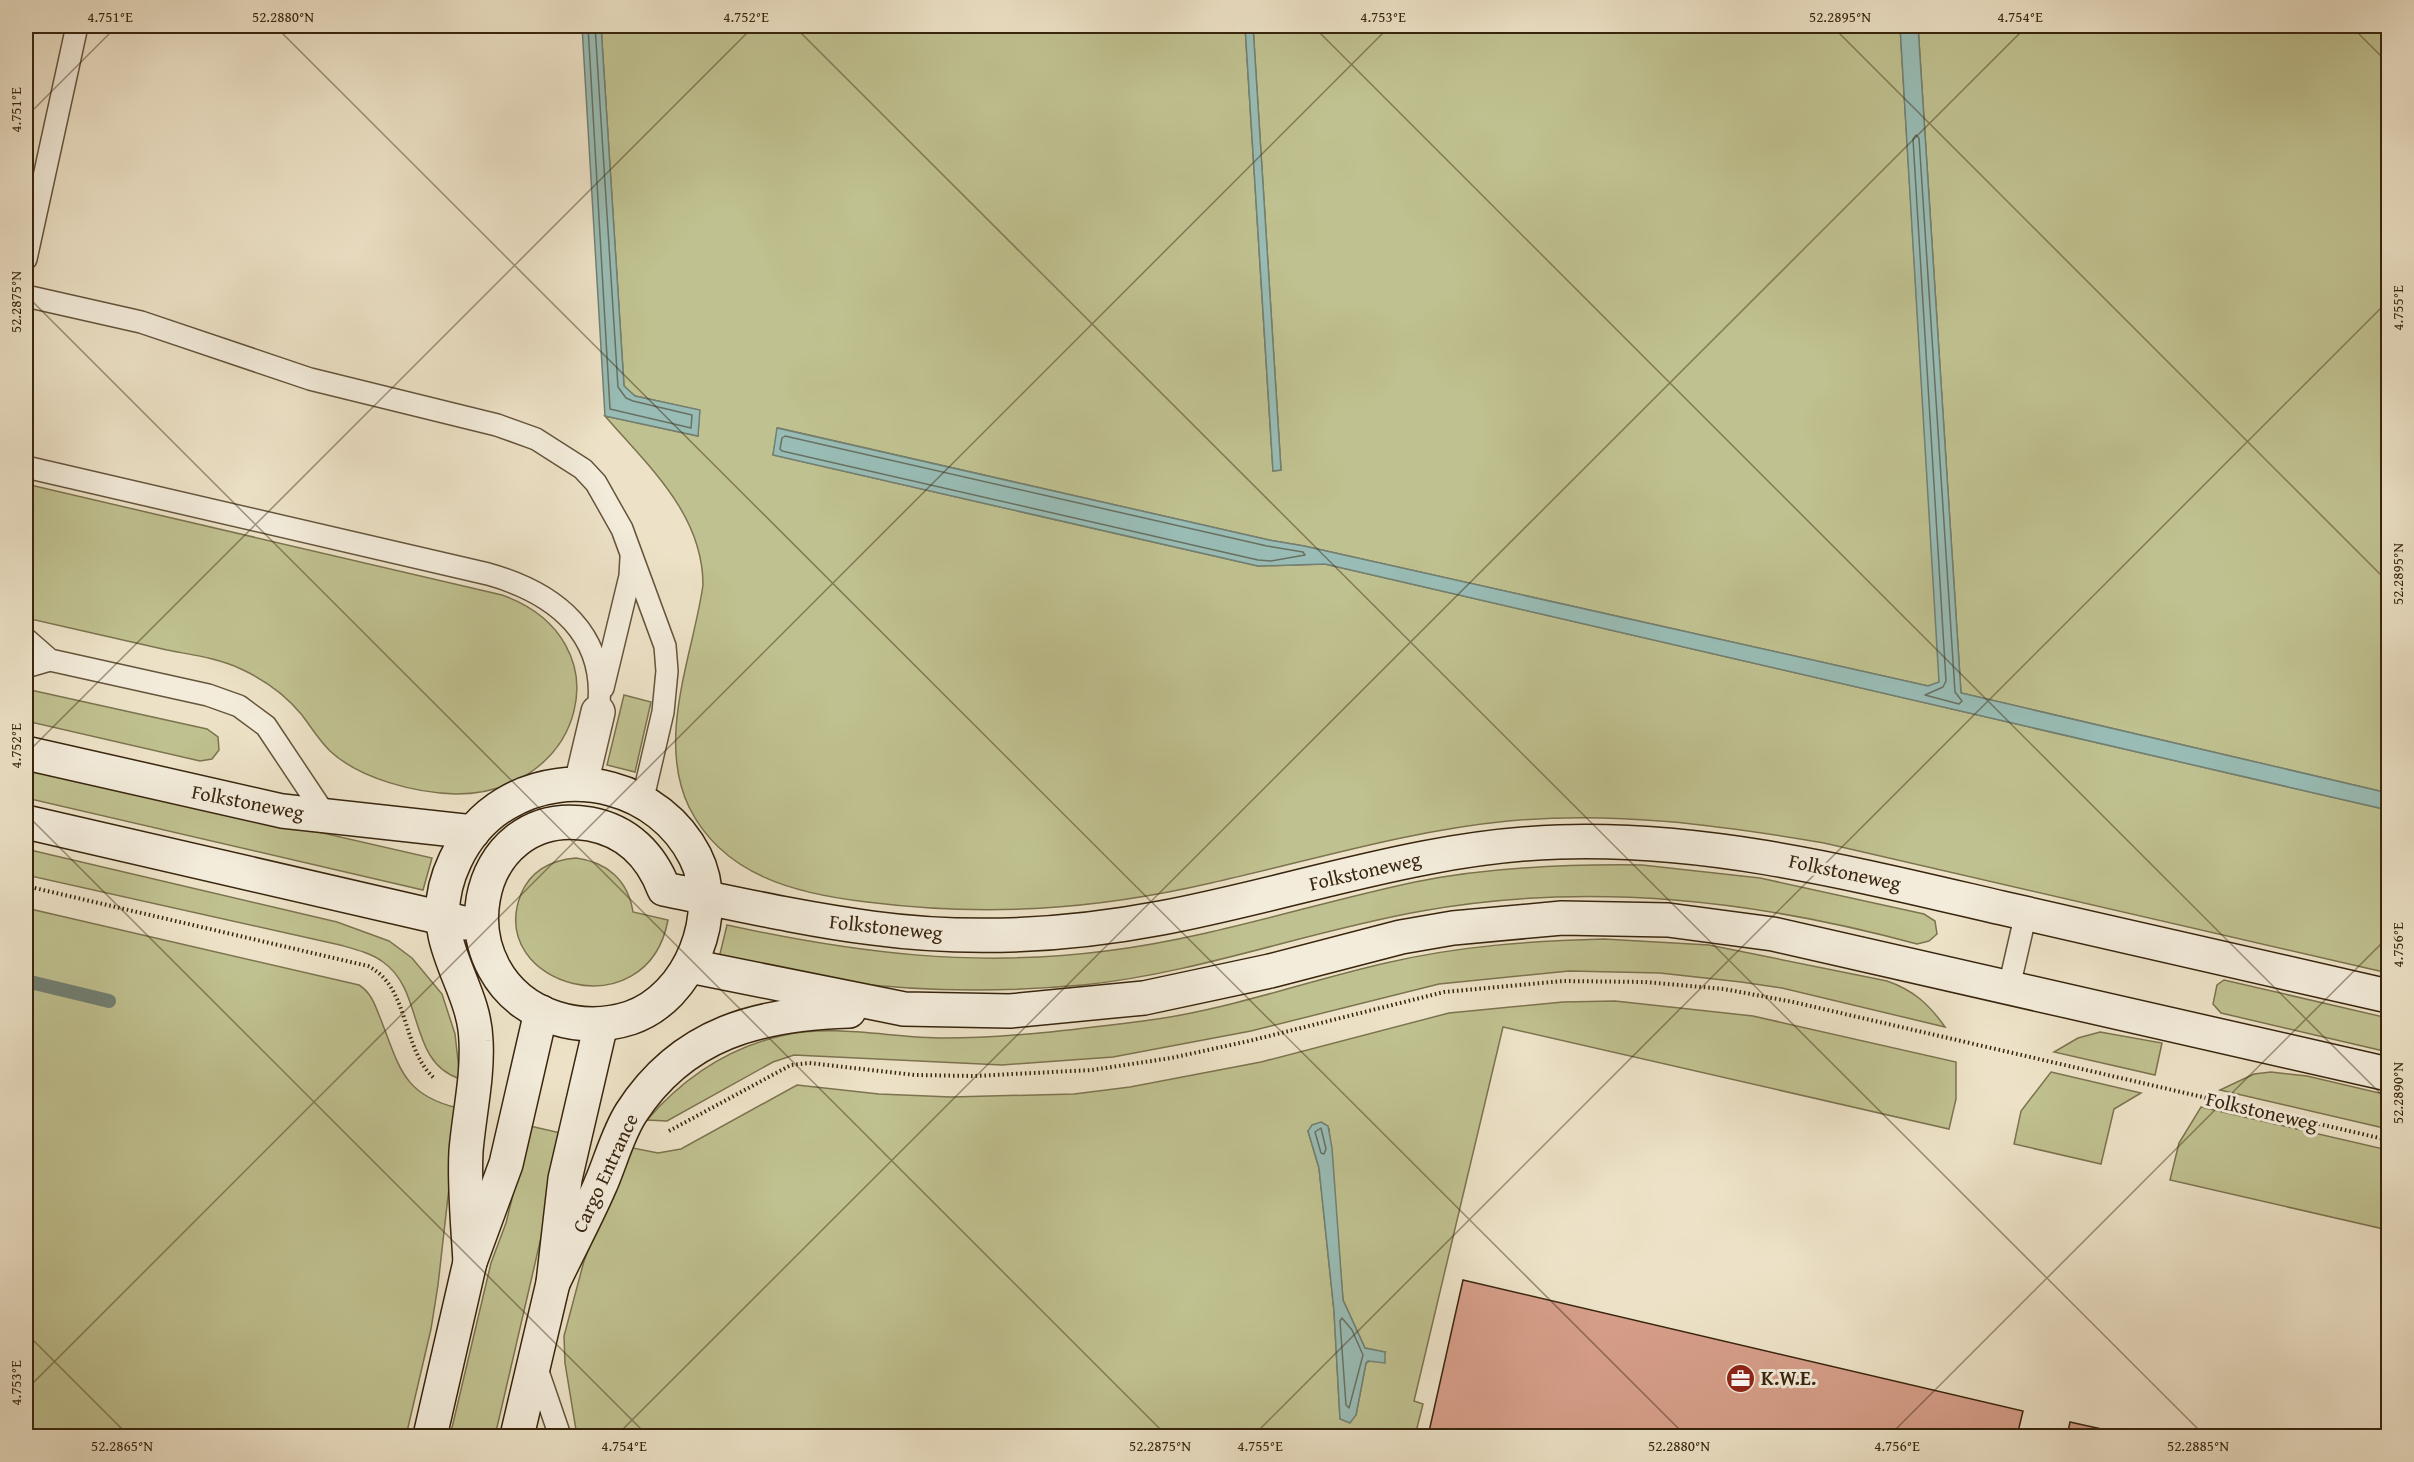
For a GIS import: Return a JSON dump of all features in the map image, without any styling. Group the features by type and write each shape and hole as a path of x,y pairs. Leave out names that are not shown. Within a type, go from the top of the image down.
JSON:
{"street":[{"path":"581,784 598,712"},
{"name":"Folkstoneweg","path":"26,753 249,805 326,816 473,831"},
{"path":"470,1262 466,1156 476,1039 466,990 448,945 444,919 450,873 473,831 497,809 523,794 541,788 581,784 620,790 642,802 656,811 687,843 700,870 704,897 702,933 690,966 665,997 643,1013 601,1024 569,1022 541,1012 509,989 488,958 480,926 484,890 502,856 531,832 554,824 579,822 603,826 637,846 649,859 664,889 704,897"},
{"path":"26,822 480,926"},
{"name":"Folkstoneweg","path":"704,897 877,929 969,935 1028,934 1158,919 1430,856 1517,844 1615,841 1722,849 1774,857 2388,996"},
{"path":"690,966 904,1010 1010,1011 1114,1002 1250,976 1429,932 1508,921 1583,917 1668,920 1721,925 1796,939 2388,1074"},
{"name":"Cargo Entrance","path":"553,1283 599,1188 632,1112 647,1092 681,1059 706,1042 753,1022 805,1012 904,1010"},
{"path":"430,1437 470,1262 506,1164 541,1012"},
{"name":"Cargo Entrance","path":"518,1437 553,1283 565,1179 601,1024"}],"lane":[{"path":"26,259 76,26"},
{"path":"26,296 141,322 310,380 497,425 536,439 562,454 596,483 629,544 662,635 667,657 663,712 642,802"},
{"path":"26,467 488,574 528,587 551,600 571,618 586,639 597,675 598,712"},
{"path":"598,712 630,576 632,564 629,544"},
{"path":"26,639 50,660 208,695 239,706 266,726 326,816"},
{"path":"26,667 50,660"},
{"path":"2009,987 2026,913"},
{"path":"534,1362 560,1437"}],"path":[{"name":"Folkstoneweg","path":"1995,1049 2388,1140"}],"green space":[{"path":"601,26 1245,26 1273,471 1281,470 1253,26 1900,26 1940,682 1928,686 1269,540 778,428 773,455 1258,566 1325,564 2388,810 2388,973 1824,843 1706,825 1627,819 1548,818 1470,826 1395,839 1168,892 1082,905 1040,908 997,910 911,907 814,893 789,887 764,877 721,850 704,831 689,807 680,781 676,753 676,725 685,668 703,585 701,559 694,536 670,493 605,416 698,436 699,410 635,396 624,386"},
{"path":"1918,26 2388,26 2388,793 1961,693"},
{"path":"26,484 502,595 541,616 566,645 576,678 574,711 560,743 535,769 500,787 456,794 406,787 373,777 342,761 326,747 289,700 266,683 241,669 205,657 26,618"},
{"path":"26,689 207,729 218,737 219,750 212,759 200,761 26,721"},
{"path":"624,695 651,702 635,772 607,765"},
{"path":"26,765 432,858 423,890 26,798"},
{"path":"26,849 337,922 389,941 412,958 442,994 455,1034 460,1079 443,1070 432,1058 423,1042 405,990 396,975 373,956 340,945 26,875"},
{"path":"576,858 597,864 614,874 626,891 633,912 668,920 654,955 631,976 603,985 573,984 546,972 526,953 516,926 521,894 525,886 543,868 559,861"},
{"path":"1642,865 1760,878 1924,914 1935,921 1937,934 1929,941 1917,944 1795,916 1733,906 1609,897 1547,897 1485,902 1379,919 1211,962 1083,985 994,990 904,988 814,977 719,958 727,925 822,943 915,955 962,958 1057,956 1106,951 1184,938 1443,877 1527,868"},
{"path":"26,908 359,985 373,1002 398,1063 413,1086 424,1095 458,1108 438,1285 431,1329 406,1436 26,1436"},
{"path":"1604,939 1709,945 1887,981 1920,999 1945,1027 1782,988 1660,973 1569,971 1439,984 1251,1031 1113,1057 1002,1065 794,1055 773,1062 667,1121 647,1120 676,1090 709,1066 745,1047 785,1035 844,1031 969,1038 1093,1027 1204,1010 1356,970 1440,952 1521,943"},
{"path":"2224,980 2388,1018 2388,1052 2221,1013 2213,1004 2217,985"},
{"path":"1615,1001 1753,1016 1956,1062 1956,1099 1949,1129 1503,1027 1414,1401 1423,1404 1415,1436 577,1436 565,1363 564,1336 584,1261 628,1147 658,1153 681,1149 797,1085 879,1094 951,1097 1074,1094 1130,1087 1261,1062 1449,1013 1563,1002","holes":["1329,1129 1343,1300 1365,1348 1385,1352 1366,1363 1356,1415 1340,1418 1334,1311 1319,1168 1308,1131"]},
{"path":"2100,1032 2162,1043 2155,1075 2054,1052 2078,1038"},
{"path":"2051,1072 2141,1093 2114,1109 2101,1164 2014,1144 2021,1111"},
{"path":"2271,1072 2307,1076 2388,1095 2388,1129 2220,1090 2254,1074"},
{"path":"2201,1107 2388,1150 2388,1230 2170,1180 2179,1143"},
{"path":"530,1126 565,1134 495,1436 450,1436 491,1263 506,1223"}],"water":[{"path":"582,26 601,26 624,386 635,396 700,410 698,436 605,416"},
{"path":"1245,26 1253,26 1281,470 1273,471"},
{"path":"1900,26 1918,26 1961,693 2388,793 2388,810 1325,564 1258,566 773,455 777,428 1928,686 1939,682"},
{"path":"1321,1122 1328,1126 1332,1148 1343,1300 1365,1348 1385,1352 1385,1363 1368,1361 1366,1363 1356,1415 1350,1423 1340,1419 1334,1311 1319,1168 1308,1131 1312,1125"}],"building":[{"path":"1463,1280 2023,1411 2017,1436 1428,1436"},
{"path":"2070,1422 2133,1436 2067,1436"}],"waterway":[{"path":"26,981 109,1001"}],"place":[{"name":"K.W.E.","path":"1740,1378"}]}
